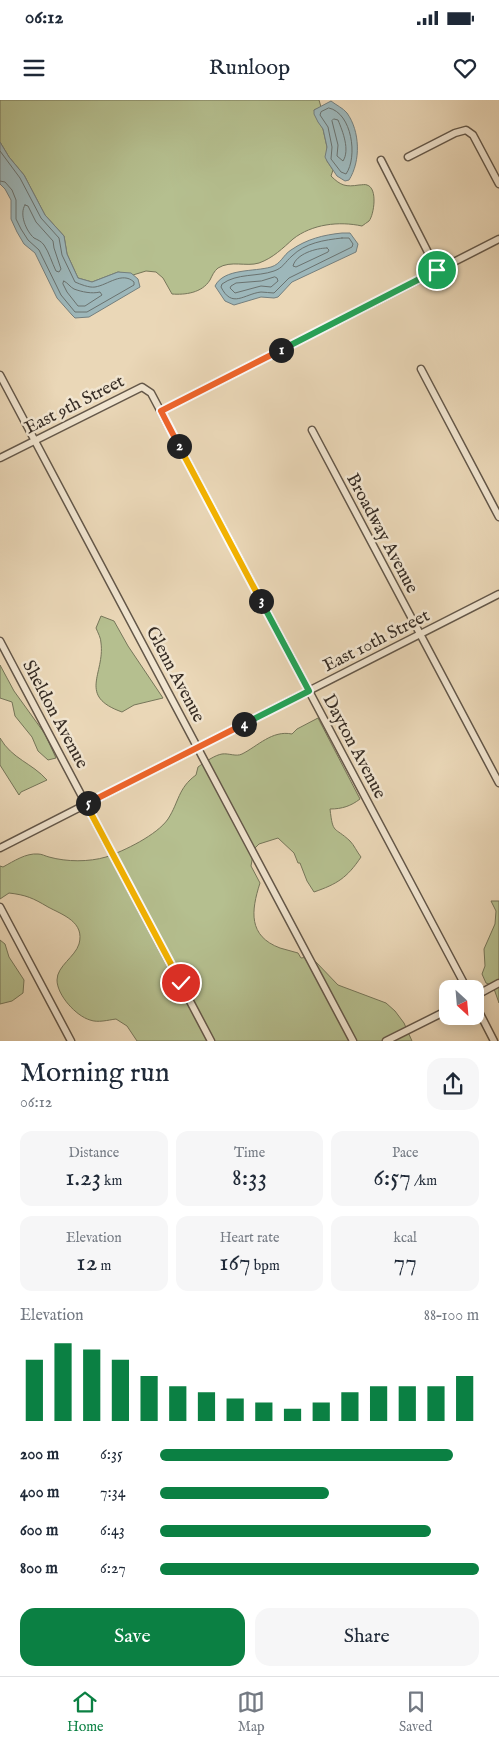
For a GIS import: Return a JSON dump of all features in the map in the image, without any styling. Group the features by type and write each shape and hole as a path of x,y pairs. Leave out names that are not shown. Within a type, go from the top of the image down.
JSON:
{"street":[{"path":"408,157 455,133 466,130 473,135 499,184"},
{"path":"381,160 437,270"},
{"path":"161,411 499,239"},
{"path":"421,369 499,517"},
{"name":"Glenn Avenue","path":"0,375 353,1041"},
{"name":"East 9th Street","path":"0,458 142,386 151,393 161,411"},
{"name":"Dayton Avenue","path":"161,411 462,980"},
{"name":"Broadway Avenue","path":"312,430 499,783"},
{"name":"East 10th Street","path":"0,848 499,594"},
{"name":"Sheldon Avenue","path":"0,640 211,1041"},
{"path":"0,907 71,1041"},
{"path":"484,991 499,983"},
{"path":"386,1041 439,1014"},
{"path":"484,1022 494,1041"}],"green space":[{"path":"0,100 319,100 321,107 314,110 323,129 327,147 327,161 333,170 331,176 344,185 367,185 370,187 374,196 371,218 362,226 335,224 309,230 300,234 264,261 249,264 228,264 217,269 203,288 188,293 172,294 163,278 156,272 146,271 133,275 118,272 92,282 78,278 67,254 64,236 45,215 24,175 9,157 0,142"},
{"path":"101,616 114,621 128,646 163,698 134,705 122,712 108,706 100,699 96,683 101,643 96,628"},
{"path":"0,665 14,691 45,734 56,758 48,760 38,751 32,737 15,716 12,702 0,698"},
{"path":"318,718 360,799 346,807 330,809 333,827 345,836 361,857 341,879 314,892 294,853 278,838 259,844 254,849 251,866 260,883 254,913 257,930 270,943 298,953 301,958 308,957 315,961 338,985 386,1003 404,1023 412,1041 137,1041 127,1026 116,1019 93,1021 73,1010 60,992 57,980 60,970 77,949 80,936 79,930 66,916 29,897 9,893 0,899 0,866 3,867 20,858 34,854 70,861 85,861 99,859 122,851 140,842 163,825 172,813 182,790 196,775 198,767 219,755 242,754 272,736 285,733 292,734 297,729"},
{"path":"0,738 10,751 47,780 21,792 19,795 0,765"},
{"path":"491,901 499,901 499,1003 493,986 486,983 482,974 485,966 484,949 495,924 496,911"},
{"path":"0,940 5,944 9,957 24,980 23,993 12,1001 0,1004"}],"water":[{"path":"331,101 347,113 357,137 356,164 349,180 345,181 337,176 325,157 327,147 323,129 314,114 314,110"},
{"path":"0,142 9,157 24,175 45,215 64,236 67,254 78,278 92,282 118,272 131,273 138,279 140,287 89,317 75,318 72,315 57,298 35,253 24,244 11,219 11,200 0,184"},
{"path":"350,233 358,244 356,252 292,282 278,297 261,297 234,305 225,301 215,286 219,280 232,273 274,266 291,250 309,240"}],"route":[{"path":"181,983 86,804 309,691 161,411 437,270"}]}
